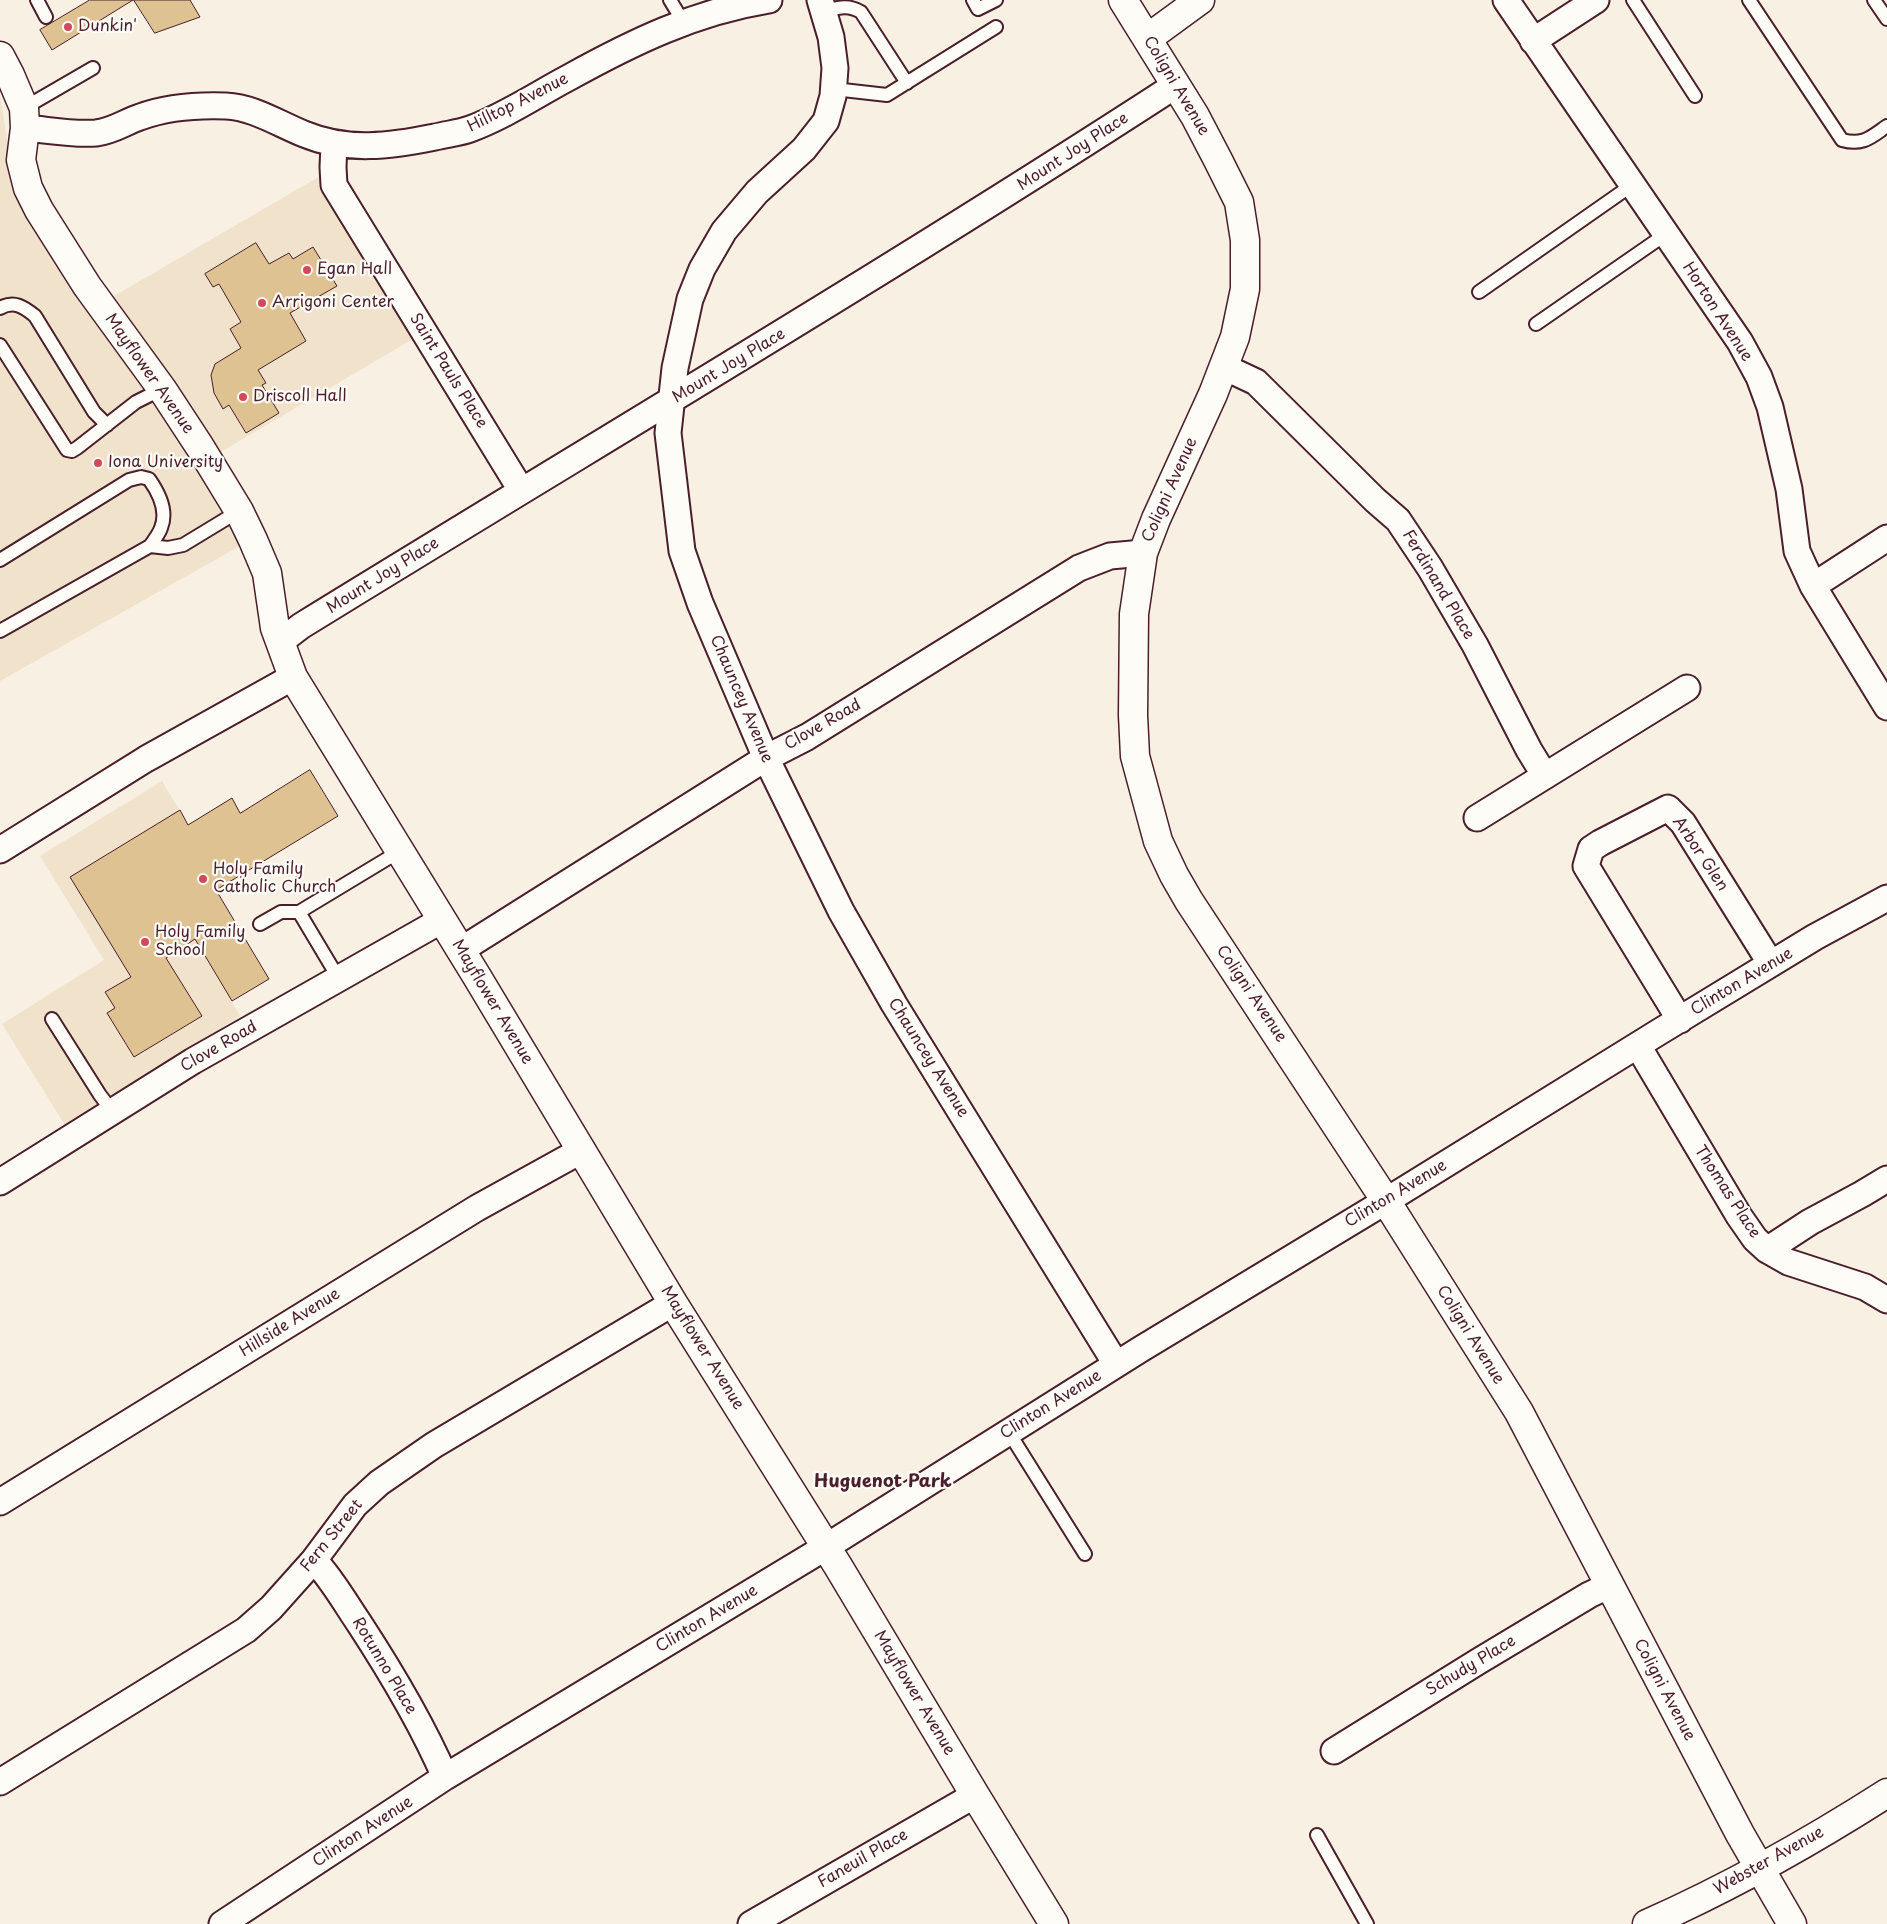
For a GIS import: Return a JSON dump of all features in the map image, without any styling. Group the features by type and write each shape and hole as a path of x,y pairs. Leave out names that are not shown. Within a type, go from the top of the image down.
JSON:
{"street":[{"name":"Hilltop Avenue","path":"25,118 69,133 97,133 116,129 138,117 162,111 195,106 228,106 251,112 304,135 334,144 365,146 404,143 469,130 506,113 568,78 655,33 706,14 769,0"},
{"name":"Coligni Avenue","path":"1123,0 1200,124 1239,202 1245,240 1245,289 1235,337 1224,367 1156,519 1143,553 1134,614 1133,715 1135,756 1158,841 1189,901 1386,1201 1519,1412 1740,1834 1792,1924"},
{"path":"1148,38 1200,0"},
{"name":"Horton Avenue","path":"1506,0 1740,342 1758,377 1770,407 1789,489 1797,550 1813,586 1887,707"},
{"path":"1533,41 1596,0"},
{"name":"Chauncey Avenue","path":"822,5 832,45 835,68 833,96 826,121 804,149 757,192 724,231 702,269 690,299 675,368 668,433 682,551 700,603 766,758 841,911 894,1004 1116,1364"},
{"name":"Mayflower Avenue","path":"0,56 10,75 25,118 22,160 28,188 38,210 87,286 162,389 239,511 266,573 280,642 294,677 673,1303 826,1547 1054,1924"},
{"name":"Mount Joy Place","path":"280,642 301,626 521,490 672,400 1046,170 1176,85"},
{"name":"Saint Pauls Place","path":"334,144 334,185 521,490"},
{"name":"Ferdinand Place","path":"1224,367 1256,382 1375,500 1398,520 1430,568 1475,646 1545,776"},
{"path":"1813,586 1887,538"},
{"name":"Clove Road","path":"461,950 766,758 807,737 1079,568 1110,556 1143,553"},
{"path":"0,850 146,759 294,677"},
{"path":"1477,818 1687,688"},
{"name":"Arbor Glen","path":"1680,1020 1586,866 1591,849 1668,808 1683,823 1771,964"},
{"name":"Clinton Avenue","path":"222,1924 445,1778 826,1547 1116,1364 1386,1201 1815,937 1887,898"},
{"name":"Clove Road","path":"0,1182 193,1062 442,920"},
{"name":"Thomas Place","path":"1638,1046 1738,1216 1755,1239 1767,1250 1788,1262 1865,1287 1887,1300"},
{"name":"Hillside Avenue","path":"0,1502 477,1208 582,1150"},
{"path":"1767,1250 1810,1222 1887,1179"},
{"name":"Fern Street","path":"0,1782 246,1630 271,1608 314,1560 355,1505 380,1483 434,1445 673,1303"},
{"name":"Rotunno Place","path":"314,1560 326,1573 375,1648 433,1750 445,1778"},
{"name":"Schudy Place","path":"1334,1751 1589,1595 1610,1586"},
{"name":"Webster Avenue","path":"1647,1924 1677,1911 1791,1850 1887,1793"},
{"name":"Faneuil Place","path":"752,1924 975,1795"}],"lane":[{"path":"37,0 46,17"},
{"path":"670,0 684,23"},
{"path":"972,0 978,10 996,0"},
{"path":"1633,0 1695,96"},
{"path":"1749,0 1842,140 1853,143 1864,142 1887,126"},
{"path":"1874,0 1887,20"},
{"path":"822,5 852,7 860,12 907,83"},
{"path":"834,89 887,95 996,27"},
{"path":"25,118 93,68"},
{"path":"1479,292 1632,185"},
{"path":"1536,324 1666,234"},
{"path":"0,308 8,304 16,304 35,316 94,412 107,425"},
{"path":"0,345 66,450 72,451 77,448 136,402 162,389"},
{"path":"0,560 130,480 141,477 149,479 160,494 163,511 162,527 150,546 0,630"},
{"path":"150,546 168,548 183,544 239,511"},
{"path":"260,924 281,912 299,912 400,851"},
{"path":"299,912 339,978"},
{"path":"52,1019 100,1095 113,1112"},
{"path":"1008,1431 1084,1554"},
{"path":"1317,1836 1367,1924"}],"shaded area":[{"name":"Iona University","path":"0,96 10,159 147,384 247,542 0,681"},
{"name":"Iona University","path":"322,175 418,336 219,453 109,299"},
{"name":"Holy Family School","path":"162,781 198,841 186,924 240,1016 65,1125 2,1024 104,960 40,856"}],"building":[{"name":"Dunkin'","path":"90,0 133,0 52,50 40,30"},
{"path":"134,0 190,0 200,17 155,33"},
{"path":"256,243 269,264 289,253 293,259 313,247 337,286 290,313 306,341 258,370 266,383 262,385 279,413 246,433 229,405 223,409 214,393 211,375 215,364 241,348 230,329 241,322 219,284 213,287 205,274"},
{"path":"310,770 338,816 216,890 269,979 232,1001 195,939 166,958 202,1016 134,1057 107,1013 115,1008 105,992 131,977 70,877 180,810 188,825 232,798 240,813"}],"place":[{"name":"Dunkin'","path":"68,27"},
{"name":"Egan Hall","path":"307,270"},
{"name":"Arrigoni Center","path":"262,303"},
{"name":"Driscoll Hall","path":"243,397"},
{"name":"Iona University","path":"98,463"},
{"name":"Holy Family Catholic Church","path":"203,879"},
{"name":"Holy Family School","path":"145,942"}],"district":[{"name":"Huguenot Park","path":"883,1482"}]}
